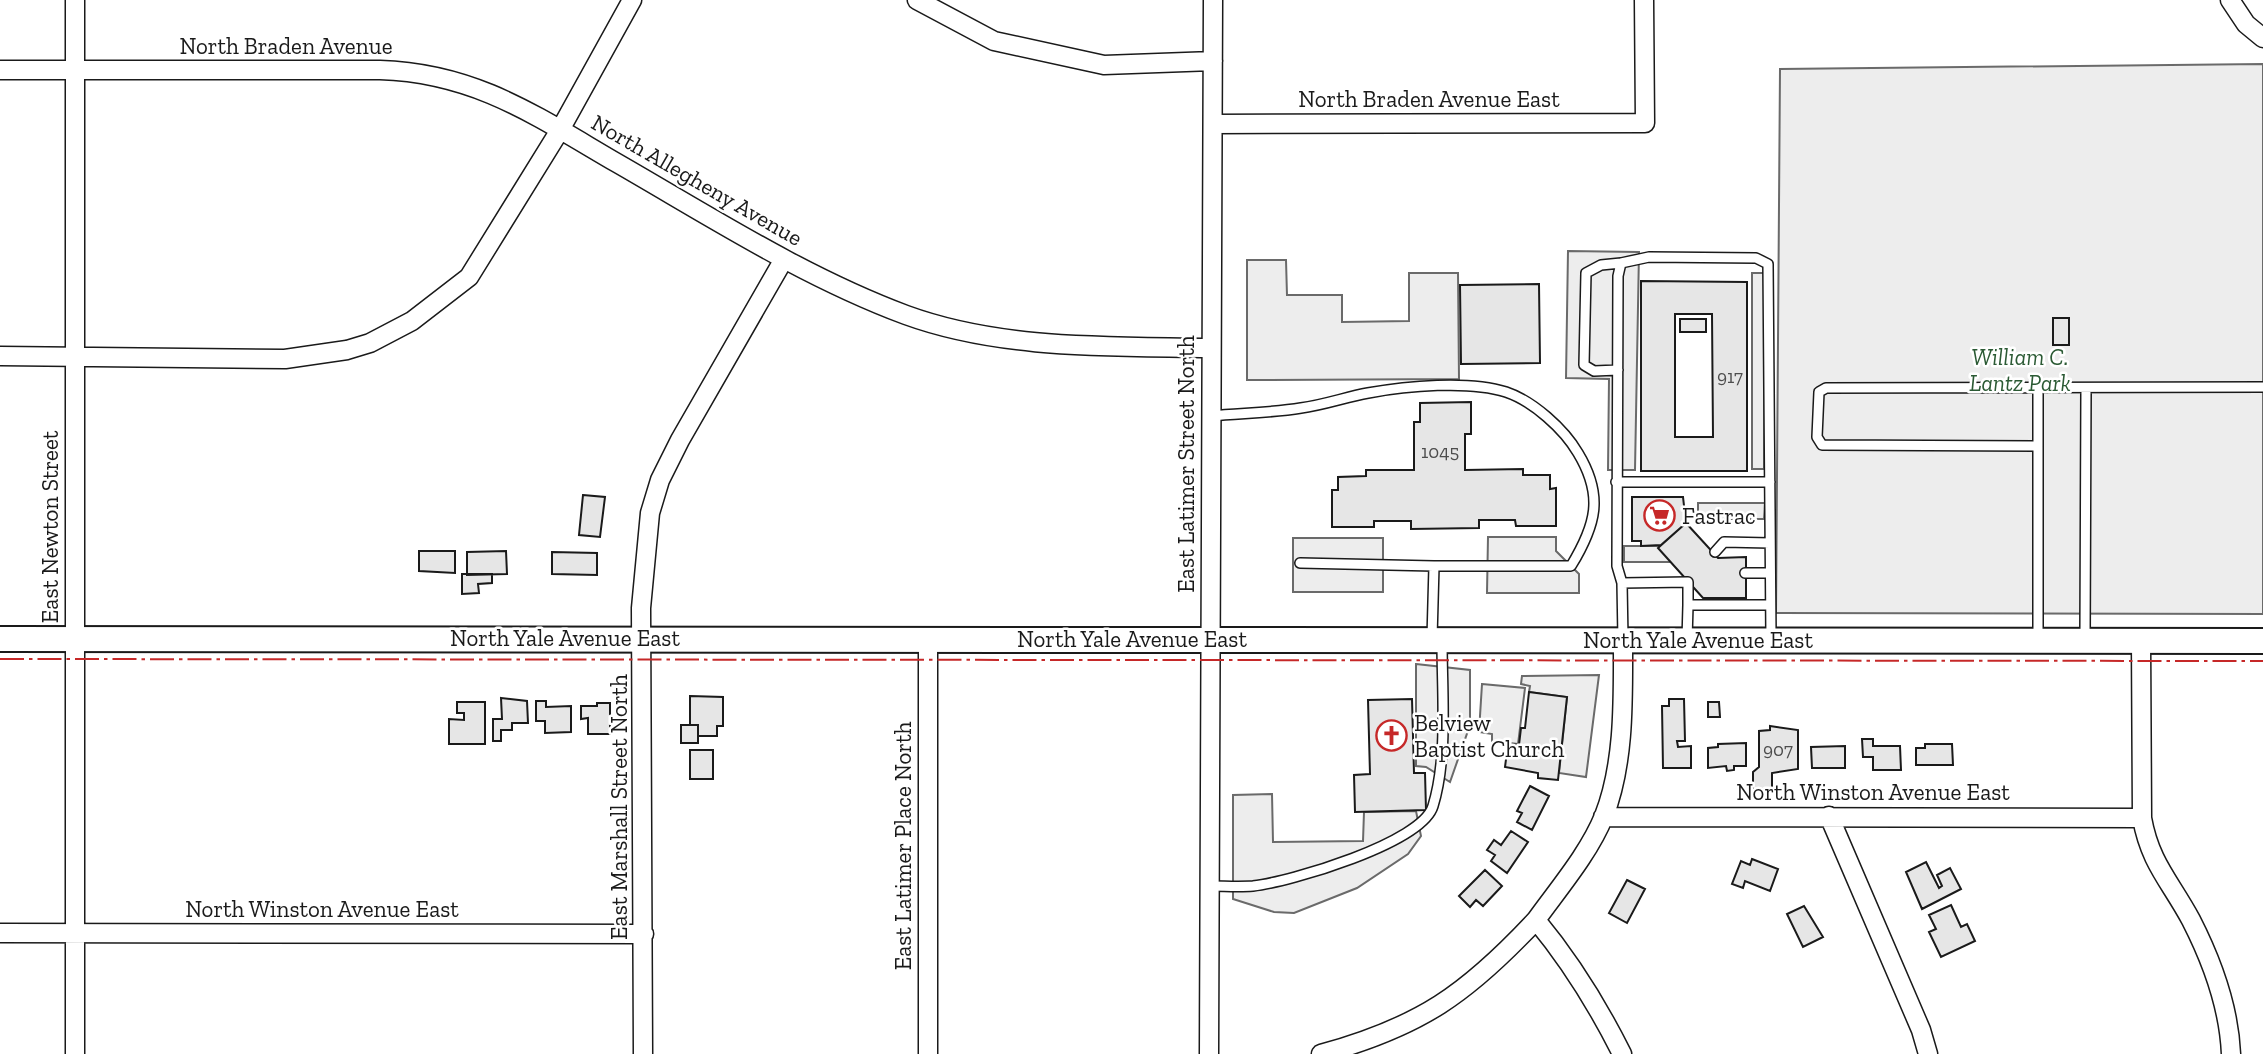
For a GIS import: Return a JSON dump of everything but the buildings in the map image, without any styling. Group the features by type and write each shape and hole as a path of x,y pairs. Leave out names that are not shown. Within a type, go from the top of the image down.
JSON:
{"main road":[{"name":"North Yale Avenue East","path":"0,639 2263,641"}],"street":[{"name":"East Newton Street","path":"75,0 75,1054"},
{"path":"560,130 632,0"},
{"path":"917,0 994,41 1104,65 1213,61"},
{"name":"East Latimer Street North","path":"1209,1054 1213,0"},
{"name":"North Braden Avenue East","path":"1213,124 1645,123 1644,0"},
{"path":"2230,0 2246,23 2263,38"},
{"name":"North Braden Avenue","path":"0,70 422,72 472,85 560,130"},
{"name":"North Allegheny Avenue","path":"0,356 285,359 347,350 370,343 412,321 469,277 560,130 785,259 842,288 945,328 1029,341 1210,348"},
{"name":"East Marshall Street North","path":"643,1054 642,638 643,561 650,513 660,480 785,259"},
{"name":"East Latimer Place North","path":"928,639 928,1054"},
{"path":"1321,1054 1366,1042 1445,1003 1493,966 1536,920 1603,817 1616,770 1623,705 1623,640"},
{"path":"2141,640 2142,818 2147,845 2190,919 2213,969 2226,1015 2231,1054"},
{"path":"1829,816 1921,1030 1928,1054"},
{"name":"North Winston Avenue East","path":"1603,817 2142,818"},
{"path":"1536,920 1560,950 1605,1021 1622,1054"},
{"name":"North Winston Avenue East","path":"0,933 644,934"}],"lane":[{"path":"1618,370 1594,371 1584,365 1586,273 1601,265 1620,264 1649,257 1756,258 1768,264 1771,640"},
{"path":"1620,264 1616,566 1622,583 1623,640"},
{"path":"1210,416 1296,409 1403,387 1469,387 1506,392 1543,414 1575,447 1592,475 1596,497 1590,524 1583,545 1571,566 1300,563"},
{"path":"2085,640 2086,387"},
{"path":"2038,446 1822,445 1816,437 1816,402 1819,392 1826,388 2263,387"},
{"path":"2038,388 2038,640"},
{"path":"1616,482 1770,482"},
{"path":"1715,552 1724,542 1770,543"},
{"path":"1210,887 1254,886 1363,856 1420,826 1433,808 1442,742 1434,566"},
{"path":"1745,573 1770,573"},
{"path":"1622,583 1688,582 1687,640"},
{"path":"1688,605 1770,605"}],"shaded area":[{"name":"William C. Lantz Park","path":"2263,64 2263,614 1776,613 1780,69"},
{"path":"1568,251 1639,252 1635,470 1608,470 1609,379 1566,378"},
{"path":"1247,260 1286,260 1287,295 1342,295 1342,322 1409,321 1409,273 1458,273 1459,379 1247,380"},
{"path":"1752,273 1765,273 1764,469 1752,469"},
{"path":"1698,503 1765,503 1764,519 1698,519"},
{"path":"1488,537 1556,537 1556,551 1579,574 1579,593 1487,593"},
{"path":"1293,538 1383,538 1383,592 1293,592"},
{"path":"1624,546 1671,546 1671,562 1624,562"},
{"path":"1416,664 1470,670 1470,725 1450,782 1426,767 1416,766"},
{"path":"1599,675 1586,777 1559,773 1567,697 1529,692 1530,686 1521,684 1522,676"},
{"path":"1482,684 1525,688 1518,744 1492,741 1492,734 1479,732"},
{"path":"1272,794 1273,842 1363,841 1364,812 1416,811 1421,836 1408,854 1357,888 1294,913 1274,912 1233,899 1233,795"}],"power":[{"path":"0,659 2263,661"}],"place":[{"name":"Fastrac","path":"1659,516"},
{"name":"Belview Baptist Church","path":"1391,736"}]}
